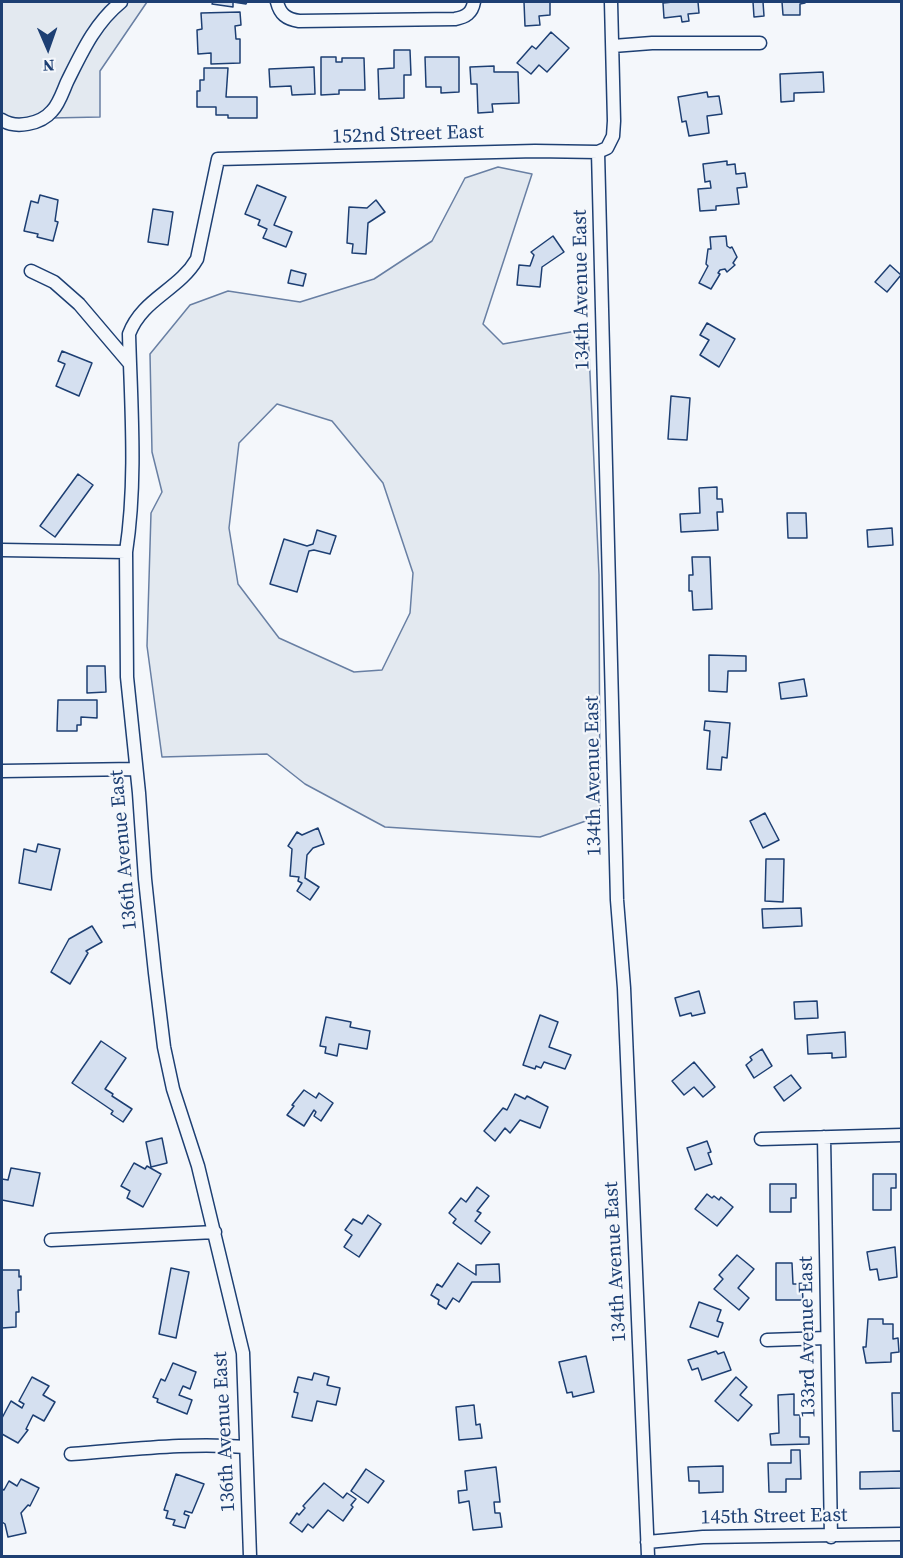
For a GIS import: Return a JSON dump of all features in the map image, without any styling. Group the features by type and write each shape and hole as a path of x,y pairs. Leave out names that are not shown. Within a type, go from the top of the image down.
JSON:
{"street":[{"path":"2,120 9,125 27,124 42,119 53,111 85,45 107,13 121,2"},
{"path":"598,152 607,148 613,136 611,2"},
{"path":"278,6 284,16 298,21 455,20 463,17 473,6"},
{"path":"613,46 652,43 760,43"},
{"name":"152nd Street East","path":"218,159 535,151 598,152"},
{"name":"134th Avenue East","path":"598,152 617,900 624,988 648,1557"},
{"name":"136th Avenue East","path":"218,159 197,259 185,274 140,313 129,334 131,484 126,552 127,676 146,891 164,1047 173,1089 198,1166 243,1353 250,1557"},
{"path":"31,271 54,282 79,304 130,364"},
{"path":"2,550 126,552"},
{"path":"2,771 136,769"},
{"path":"761,1139 902,1135"},
{"name":"133rd Avenue East","path":"824,1137 831,1537"},
{"path":"51,1240 215,1232"},
{"path":"767,1340 827,1338"},
{"path":"70,1454 185,1446 224,1445 246,1448"},
{"name":"145th Street East","path":"647,1542 742,1536 831,1537 902,1534"}],"shaded area":[{"path":"2,2 147,2 100,71 100,117 2,119"},
{"path":"498,167 532,174 483,324 503,344 588,329 599,575 600,816 540,837 385,827 305,784 267,754 162,757 147,646 151,513 162,492 152,452 150,354 190,305 228,291 300,302 374,279 432,241 465,178","holes":["277,404 332,421 383,483 413,573 410,613 382,670 354,672 279,638 238,584 229,528 239,443"]}],"building":[{"path":"213,2 233,2 233,7 212,4"},
{"path":"524,2 550,2 550,15 539,16 540,25 525,26"},
{"path":"698,2 699,13 688,14 689,21 682,22 681,16 664,18 663,3"},
{"path":"753,2 763,2 764,16 754,17"},
{"path":"782,2 805,3 800,4 800,15 783,15"},
{"path":"240,12 241,25 235,26 236,39 240,39 240,63 211,64 211,53 198,54 197,30 202,29 201,13"},
{"path":"551,32 569,48 547,72 539,65 531,74 517,63 532,46 536,49"},
{"path":"394,50 410,50 411,75 404,75 404,98 379,99 378,69 394,68"},
{"path":"321,57 336,57 336,62 342,62 342,58 364,58 365,90 339,90 339,94 321,95"},
{"path":"425,57 459,57 459,92 441,93 441,87 426,87"},
{"path":"494,66 494,72 518,72 519,103 492,104 493,112 478,113 477,84 471,84 470,67"},
{"path":"314,67 315,94 292,95 291,86 270,87 269,69"},
{"path":"204,68 228,68 226,97 257,97 257,118 228,118 228,115 216,115 216,107 197,107 197,91 200,91 200,80 204,80"},
{"path":"823,72 824,92 794,93 794,101 781,102 780,74"},
{"path":"707,92 708,97 719,96 722,114 707,116 709,133 689,136 686,121 682,122 678,97"},
{"path":"727,161 727,165 735,164 736,174 745,173 747,187 737,188 739,204 716,206 716,210 700,211 698,189 711,188 710,181 705,182 703,164"},
{"path":"257,185 286,197 274,225 292,232 286,247 263,238 267,229 258,225 260,220 245,214"},
{"path":"40,195 58,200 55,221 58,222 53,241 24,231 31,201 38,203"},
{"path":"376,200 385,212 368,223 366,254 352,253 353,244 347,243 349,207 367,208"},
{"path":"153,209 173,212 168,245 148,242"},
{"path":"553,236 564,252 542,267 540,287 517,285 519,265 530,266 534,255 531,252"},
{"path":"726,236 727,246 732,247 737,257 733,263 735,265 727,272 725,269 720,270 711,289 699,283 708,266 706,264 708,249 711,249 710,237"},
{"path":"890,265 901,275 887,292 875,282"},
{"path":"291,270 306,274 303,286 288,283"},
{"path":"707,323 735,339 719,367 700,355 709,340 700,335"},
{"path":"62,351 92,363 79,396 56,386 65,364 58,361"},
{"path":"671,396 690,398 687,440 668,439"},
{"path":"78,474 93,485 55,537 40,526"},
{"path":"717,487 717,499 722,499 723,512 717,512 718,530 681,532 680,514 700,513 699,488"},
{"path":"787,513 806,513 807,538 788,538"},
{"path":"892,528 893,545 868,547 867,530"},
{"path":"317,530 336,536 330,554 309,551 297,592 270,584 284,539 307,546 313,544"},
{"path":"692,557 710,557 712,609 693,610 692,591 689,591 689,575 693,575"},
{"path":"709,655 746,656 746,671 728,671 727,692 709,691"},
{"path":"87,666 105,666 106,692 87,693"},
{"path":"804,679 807,696 781,699 779,683"},
{"path":"58,700 97,700 97,718 81,717 81,725 77,725 77,731 57,731"},
{"path":"705,721 730,723 727,758 722,757 721,770 707,769 710,731 704,730"},
{"path":"765,813 779,840 763,848 750,821"},
{"path":"318,828 324,844 313,848 307,855 305,878 319,887 310,900 297,891 302,883 298,881 299,877 290,876 292,849 288,846 297,832 302,835"},
{"path":"38,844 60,849 51,890 19,883 24,849 36,852"},
{"path":"766,859 784,859 783,902 765,901"},
{"path":"801,908 802,926 763,928 762,909"},
{"path":"92,926 102,942 86,951 88,953 70,984 51,972 69,939"},
{"path":"699,991 705,1013 680,1016 675,998"},
{"path":"817,1001 818,1018 795,1019 794,1002"},
{"path":"540,1015 558,1022 549,1047 571,1055 565,1069 544,1062 541,1068 536,1066 535,1069 523,1065"},
{"path":"326,1017 351,1022 350,1027 370,1031 367,1049 339,1044 337,1056 325,1053 326,1047 320,1046"},
{"path":"845,1032 846,1057 832,1058 832,1053 808,1054 807,1035"},
{"path":"101,1041 126,1058 105,1089 132,1109 123,1122 111,1114 113,1111 72,1083"},
{"path":"762,1049 772,1066 754,1078 746,1065 752,1060 750,1057"},
{"path":"694,1062 715,1087 703,1097 694,1087 684,1095 672,1081"},
{"path":"791,1075 801,1088 784,1101 774,1087"},
{"path":"304,1090 316,1098 319,1093 333,1103 321,1121 314,1116 316,1112 314,1110 304,1126 287,1115"},
{"path":"515,1094 525,1099 527,1096 548,1107 540,1128 520,1120 510,1133 505,1128 495,1141 484,1131 503,1108 507,1110"},
{"path":"162,1138 167,1163 151,1167 146,1142"},
{"path":"707,1141 712,1164 695,1170 687,1148"},
{"path":"134,1163 145,1169 147,1166 161,1174 143,1207 127,1198 130,1191 121,1186"},
{"path":"11,1168 40,1173 33,1206 2,1200 2,1179 8,1180"},
{"path":"873,1174 896,1174 896,1188 891,1188 891,1210 873,1210"},
{"path":"770,1184 796,1184 796,1198 791,1198 791,1212 770,1212"},
{"path":"477,1187 489,1196 477,1211 481,1213 475,1221 490,1232 481,1244 453,1223 456,1219 449,1213 461,1198 466,1202"},
{"path":"707,1194 719,1200 721,1197 733,1207 717,1226 695,1209"},
{"path":"368,1215 381,1224 359,1257 344,1247 352,1235 345,1230 353,1219 362,1224"},
{"path":"895,1247 897,1277 879,1280 877,1269 870,1270 867,1252"},
{"path":"737,1255 754,1269 738,1288 749,1298 739,1310 714,1289 723,1279 719,1275"},
{"path":"458,1263 476,1275 476,1265 499,1264 500,1282 472,1282 459,1302 453,1298 446,1309 438,1304 439,1300 431,1295 437,1284 442,1287"},
{"path":"776,1263 792,1263 793,1284 802,1284 803,1300 776,1300"},
{"path":"171,1268 189,1272 176,1338 159,1334"},
{"path":"2,1270 19,1270 19,1277 21,1276 16,1327 2,1328"},
{"path":"699,1302 721,1310 717,1321 723,1323 718,1337 690,1327"},
{"path":"868,1319 883,1319 883,1324 893,1324 893,1339 898,1338 899,1352 891,1353 891,1362 866,1363 863,1347 866,1347"},
{"path":"716,1351 718,1354 724,1352 731,1370 702,1380 698,1368 692,1370 688,1360"},
{"path":"586,1356 594,1392 573,1397 572,1392 567,1393 559,1362"},
{"path":"173,1363 196,1372 190,1389 183,1386 179,1395 192,1400 187,1414 157,1402 158,1399 153,1397 161,1379 165,1381"},
{"path":"314,1373 329,1377 327,1385 340,1388 336,1405 317,1401 312,1421 292,1417 298,1393 294,1392 298,1377 312,1380"},
{"path":"32,1377 49,1386 43,1395 55,1402 44,1421 33,1415 26,1429 28,1430 18,1443 2,1434 2,1418 11,1401 22,1408 24,1404 19,1401"},
{"path":"736,1377 747,1387 740,1395 752,1405 738,1421 715,1401"},
{"path":"892,1393 902,1393 902,1431 893,1431"},
{"path":"794,1394 794,1415 800,1415 800,1437 809,1437 809,1444 771,1445 770,1434 779,1433 778,1395"},
{"path":"474,1405 476,1425 480,1424 482,1438 459,1440 456,1407"},
{"path":"791,1450 800,1450 801,1479 786,1479 786,1492 769,1492 768,1463 791,1463"},
{"path":"723,1466 723,1492 699,1493 699,1481 689,1481 688,1467"},
{"path":"496,1467 500,1502 494,1502 495,1513 500,1513 502,1527 473,1530 469,1501 459,1503 458,1491 467,1490 465,1471"},
{"path":"366,1469 384,1481 368,1503 351,1491"},
{"path":"902,1471 902,1488 860,1489 860,1472"},
{"path":"176,1474 204,1484 192,1513 185,1511 184,1514 189,1516 185,1528 173,1525 175,1520 166,1518 168,1511 164,1510"},
{"path":"21,1479 39,1488 30,1506 28,1505 21,1513 26,1533 8,1537 5,1524 2,1522 2,1489 4,1490 9,1481 17,1486"},
{"path":"324,1483 343,1498 347,1493 356,1499 351,1505 353,1507 343,1521 328,1510 313,1528 308,1524 302,1532 290,1523"}]}
